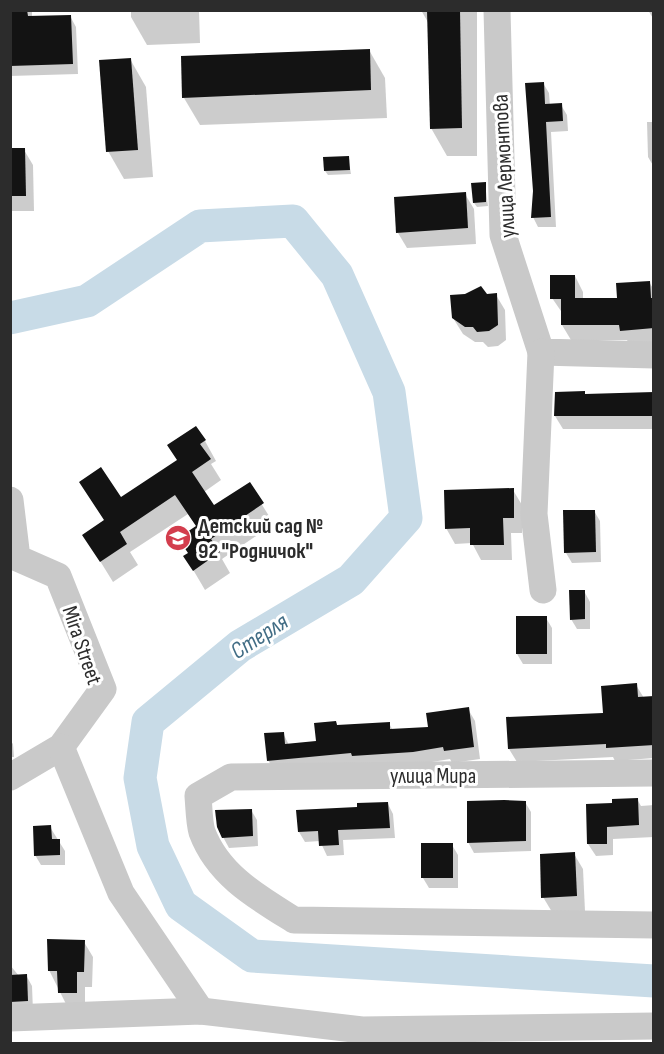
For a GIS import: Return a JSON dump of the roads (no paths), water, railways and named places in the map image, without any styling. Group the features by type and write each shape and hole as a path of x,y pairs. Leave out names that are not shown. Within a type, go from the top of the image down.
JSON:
{"street":[{"name":"улица Лермонтова","path":"497,10 503,235 541,352 534,514 543,590"},
{"path":"541,352 654,356"},
{"name":"Mira Street","path":"10,500 17,558 58,576 103,689 61,747 10,777"},
{"path":"61,747 122,893 201,1011"},
{"name":"улица Мира","path":"654,773 231,777 214,784 198,796 202,831 217,863 255,896 294,920 654,925"},
{"path":"10,1018 201,1011 362,1030 654,1026"}],"waterway":[{"name":"Стерля","path":"10,318 87,301 200,226 293,221 337,275 389,392 406,518 351,580 240,646 148,722 140,778 153,846 181,905 252,956 654,981"}],"place":[{"name":"Детский сад № 92 \"Родничок\"","path":"178,538"}]}
